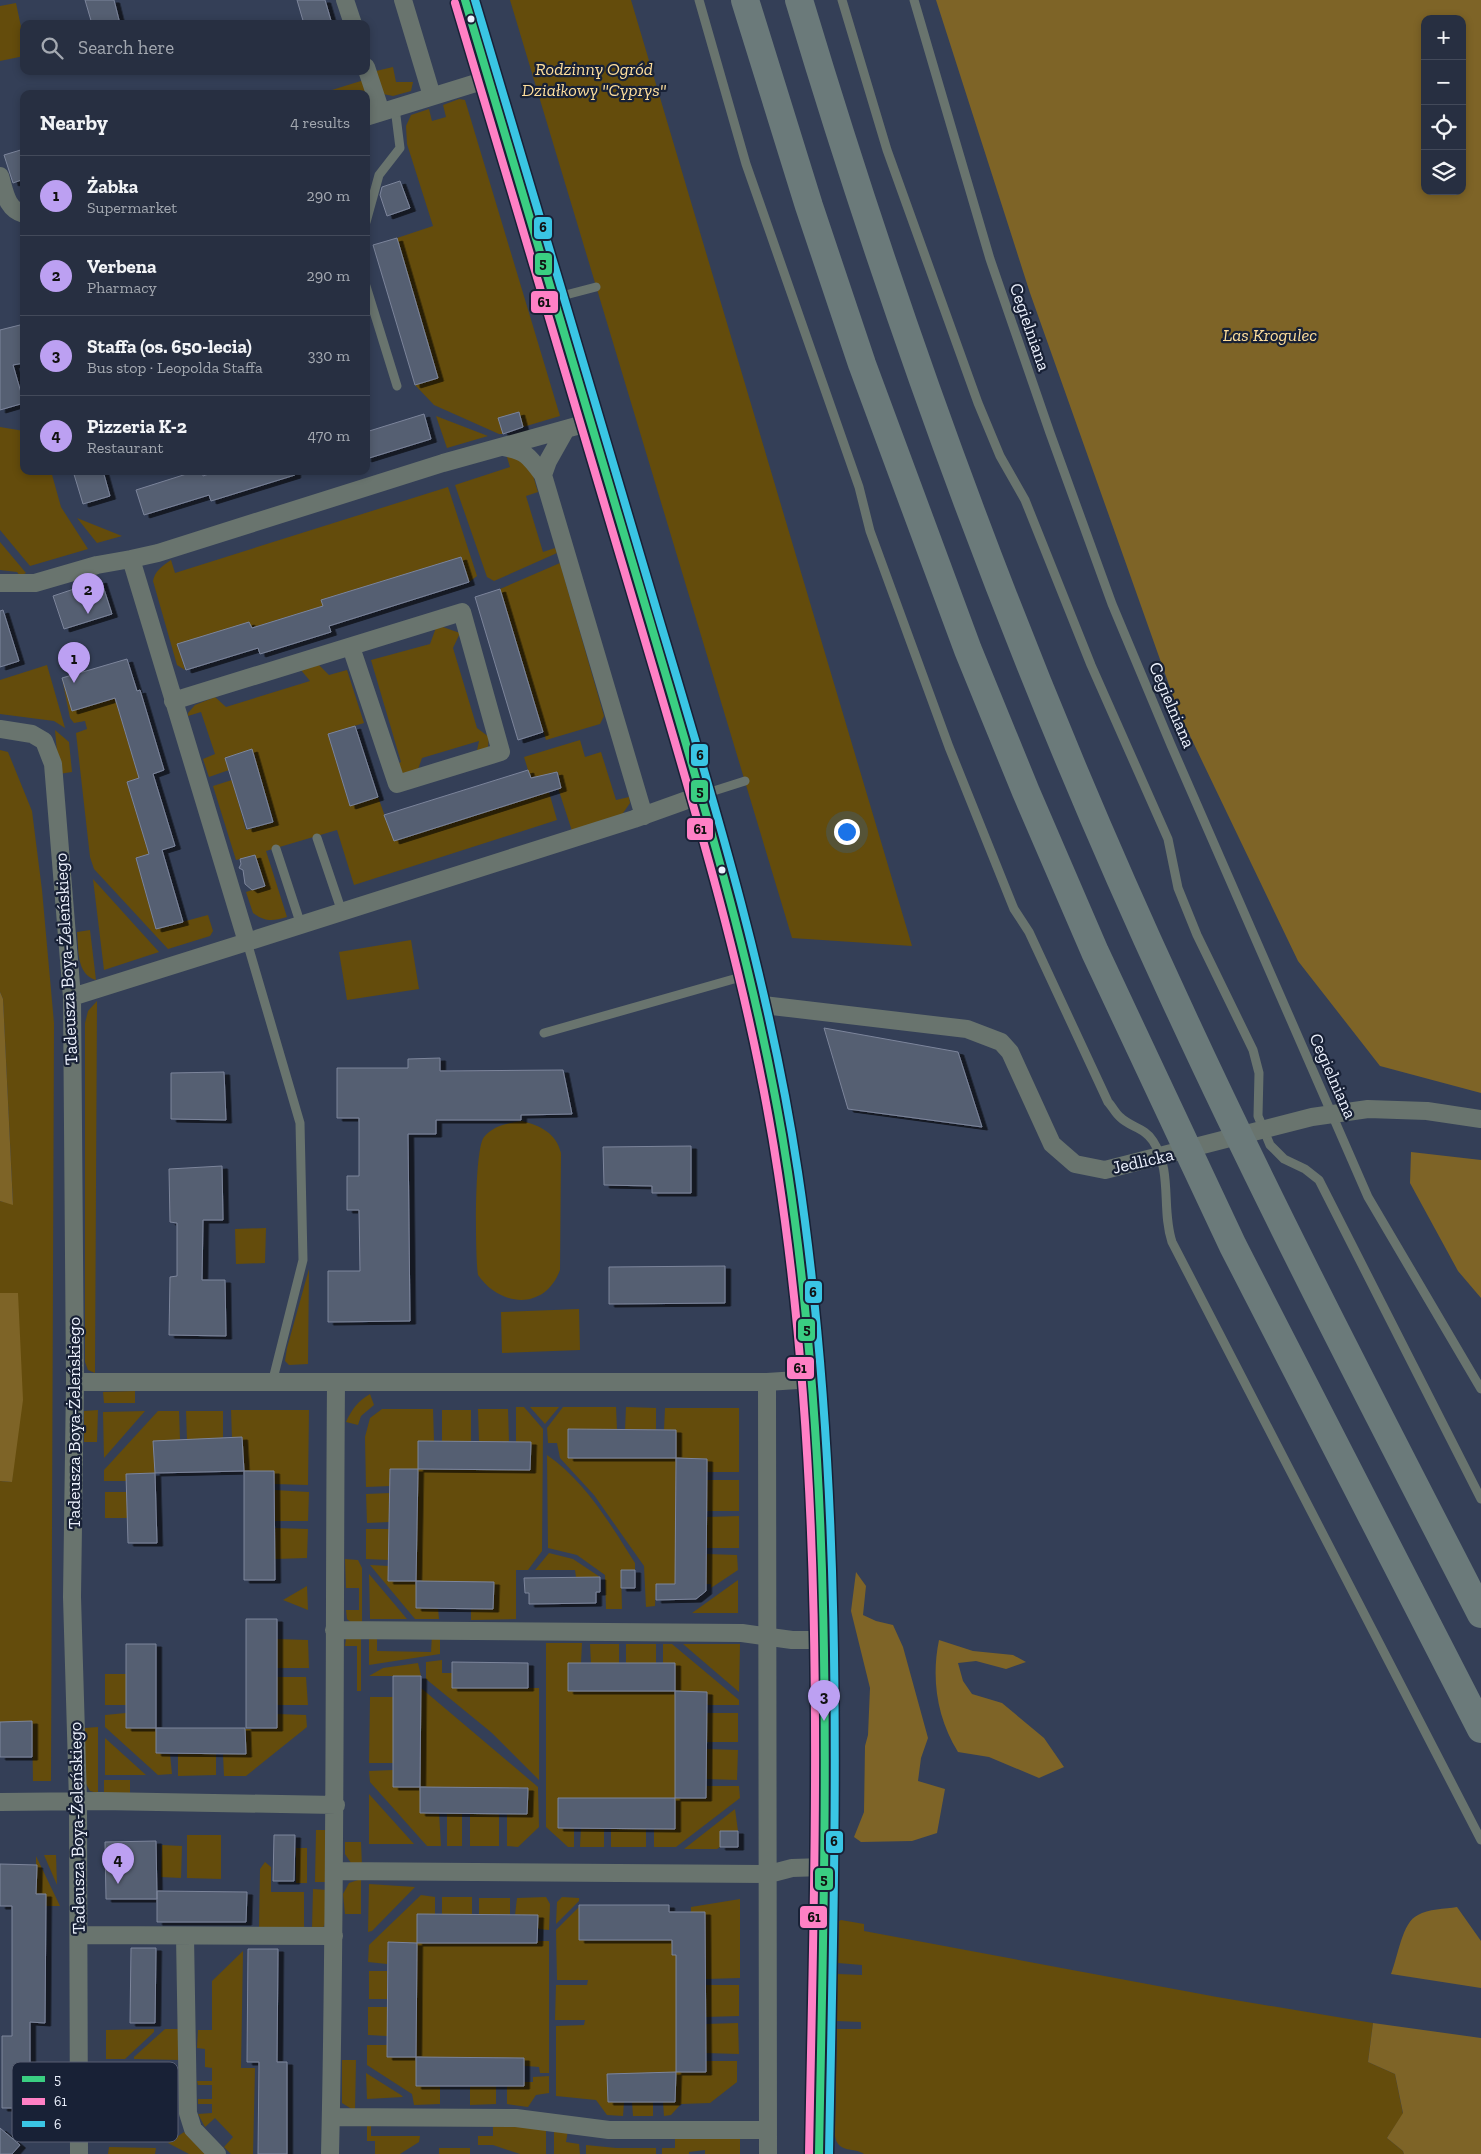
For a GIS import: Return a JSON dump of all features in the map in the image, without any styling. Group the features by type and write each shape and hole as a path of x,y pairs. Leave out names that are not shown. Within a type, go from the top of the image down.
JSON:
{"highway":[{"path":"745,0 809,206 862,364 968,650 1030,801 1096,952 1233,1246 1481,1728"},
{"path":"799,0 906,332 969,504 1067,756 1173,998 1273,1209 1481,1614"}],"street":[{"path":"345,0 351,20"},
{"path":"403,0 432,96"},
{"path":"465,0 723,870 755,1004 788,1170 804,1284 821,1484 824,1640 819,2154"},
{"path":"368,75 380,112 489,78"},
{"path":"0,176 8,202 20,213"},
{"path":"0,583 35,583 97,565 158,553 500,446 591,422"},
{"path":"543,475 548,461 566,428"},
{"path":"500,446 521,450 543,475 644,816"},
{"path":"131,559 247,942"},
{"path":"173,701 462,612 501,752 397,784 351,647"},
{"name":"Tadeusza Boya-Żeleńskiego","path":"0,729 32,734 44,741 53,764 72,997 75,1382 72,1597 78,1801 77,2062"},
{"path":"72,997 644,816 701,795"},
{"name":"Jedlicka","path":"755,1004 967,1029 1001,1042 1010,1052 1052,1144 1063,1156 1075,1164 1105,1170 1312,1117 1368,1109 1427,1111 1481,1119"},
{"path":"75,1382 767,1382 813,1379"},
{"path":"767,1382 768,2154"},
{"path":"330,2154 336,1805 334,1630 336,1383"},
{"path":"334,1630 742,1633 792,1640 824,1640"},
{"path":"0,1802 78,1801 336,1805"},
{"path":"335,1871 769,1874 792,1868 823,1867"},
{"path":"79,1935 334,1936"},
{"path":"185,1936 188,2113 193,2129 217,2154"},
{"path":"331,2117 516,2118 608,2130 768,2130"}],"lane":[{"path":"699,0 746,164 859,487 870,531 949,747 1014,909 1029,932 1108,1102 1120,1118 1139,1127 1153,1140 1161,1157 1167,1191 1167,1227 1172,1242 1481,1840"},
{"path":"842,0 887,150 978,403 1000,456 1025,500 1091,665 1168,840 1178,888 1197,935 1253,1050 1259,1073 1258,1116 1270,1145 1284,1159 1305,1169 1319,1180 1481,1499"},
{"name":"Cegielniana","path":"914,0 990,259 1112,604 1171,746 1368,1197 1481,1389"},
{"path":"370,209 380,175 400,148 396,116 380,112"},
{"path":"554,298 596,287"},
{"path":"370,299 397,386"},
{"path":"701,795 745,781"},
{"path":"317,838 342,912"},
{"path":"276,849 301,925"},
{"path":"247,942 300,1123 303,1260 272,1383"},
{"path":"544,1033 748,975"}],"green space":[{"name":"Rodzinny Ogród Działkowy \"Cyprys\"","path":"510,0 631,0 912,946 792,938"},
{"name":"Las Krogulec","path":"936,0 1481,0 1481,1093 1380,1066 1298,961 1179,713 1030,293"},
{"path":"16,3 20,22 20,57 0,61 0,6"},
{"path":"393,67 396,82 413,82 411,91 393,96 383,94 376,71"},
{"path":"364,80 367,90 332,90"},
{"path":"459,99 465,100 560,416 523,427 518,412 498,418 503,434 499,434 434,405 415,385 438,378 397,238 433,226 407,144 406,126 411,115 429,109 432,121 446,117 443,105"},
{"path":"436,416 488,436 447,448"},
{"path":"0,427 20,430 20,475 52,475 61,507 88,549 30,566 0,530"},
{"path":"506,454 521,460 529,467 538,492 526,496 543,552 555,548 557,553 494,581 487,577 455,485 510,467"},
{"path":"448,487 477,576 469,582 461,557 321,600 323,606 251,628 178,644 185,670 177,665 153,581 159,569 171,560 175,573"},
{"path":"77,518 122,536 97,543"},
{"path":"0,542 26,573 20,576 17,572 0,570"},
{"path":"560,563 604,716 600,724 546,740 500,589"},
{"path":"437,625 460,633 453,648 477,728 489,737 488,747 476,755 479,741 422,758 416,775 401,773 397,764 401,762 371,660 430,644"},
{"path":"318,664 329,675 347,670 364,723 328,734 350,806 378,797 394,841 536,796 524,757 580,740 585,757 601,752 616,800 629,797 630,803 621,816 572,831 558,788 561,787 558,772 544,775 557,820 354,885 337,830 266,851 287,917 273,920 262,918 253,913 246,892 265,886 255,855 236,860 213,786 232,780 246,830 274,822 252,750 225,758 229,770 209,777 203,759 215,754 201,712 188,716 188,713 195,705 215,697 226,707 310,681 301,670"},
{"path":"47,665 65,728 54,721 0,714 0,680"},
{"path":"62,678 115,698 139,778 127,782 149,854 136,858 156,929 208,915 213,931 210,936 168,949 94,869 90,857 76,733 87,729 85,721 74,723 70,718"},
{"path":"55,730 69,742 72,772 59,774"},
{"path":"0,750 8,752 32,811 42,890 54,1023 51,1781 33,1781 32,1722 0,1722 0,1481 12,1482 18,1293 0,1293 0,1201 13,1204 3,999 0,992"},
{"path":"93,879 159,952 104,970"},
{"path":"90,930 96,980 85,972 79,954 77,932"},
{"path":"411,940 419,989 347,1000 339,952"},
{"path":"0,992 3,999 13,1205 0,1201"},
{"path":"97,1001 95,1373 88,1370 85,1362 85,1023 88,1011"},
{"path":"522,1121 547,1131 559,1146 561,1153 560,1270 553,1283 544,1293 522,1300 498,1293 487,1286 478,1275 476,1226 478,1161 484,1137 496,1128"},
{"path":"1411,1152 1481,1160 1481,1298 1458,1271 1410,1183"},
{"path":"266,1228 265,1263 236,1264 235,1229"},
{"path":"309,1269 308,1364 289,1365 285,1361 287,1348"},
{"path":"0,1293 18,1293 23,1400 12,1482 0,1481"},
{"path":"579,1309 580,1350 502,1353 501,1312"},
{"path":"135,1391 135,1403 104,1403 103,1392"},
{"path":"370,1394 374,1405 361,1416 358,1425 346,1422 356,1406"},
{"path":"516,1407 524,1407 543,1429 542,1551 528,1570 516,1570 516,1619 471,1620 471,1609 493,1609 494,1582 416,1582 416,1608 438,1608 439,1619 415,1619 370,1565 389,1566 389,1581 416,1581 418,1470 390,1469 390,1486 366,1487 365,1437 370,1418 382,1409 433,1409 434,1441 418,1441 418,1469 530,1470 531,1442 516,1442"},
{"path":"530,1407 559,1407 545,1424"},
{"path":"563,1407 616,1407 617,1430 568,1458 676,1458 676,1568 706,1568 707,1554 737,1555 738,1570 711,1588 711,1584 656,1584 655,1606 646,1607 644,1566 594,1495 560,1458 557,1443 548,1443 547,1428"},
{"path":"626,1407 656,1408 656,1430 625,1430"},
{"path":"665,1408 739,1408 739,1472 707,1472 707,1459 676,1458 676,1430 664,1430"},
{"path":"478,1409 508,1409 509,1442 479,1442"},
{"path":"98,1410 97,1442 84,1442 84,1411"},
{"path":"231,1410 309,1410 308,1485 274,1484 274,1471 244,1471 242,1438 232,1438"},
{"path":"442,1410 471,1410 471,1442 442,1441"},
{"path":"145,1411 104,1458 103,1412"},
{"path":"158,1411 179,1411 180,1440 153,1441 155,1473 126,1474 126,1481 104,1481 104,1470"},
{"path":"186,1411 223,1411 223,1438 187,1440"},
{"path":"547,1455 573,1478 596,1504 635,1563 635,1570 621,1570 622,1609 606,1609 605,1575 577,1555 548,1548"},
{"path":"707,1480 739,1480 739,1511 707,1511"},
{"path":"274,1490 309,1492 308,1521 275,1521"},
{"path":"105,1492 127,1492 127,1518 105,1518"},
{"path":"390,1493 389,1522 367,1523 366,1494"},
{"path":"739,1516 739,1548 707,1548 707,1517"},
{"path":"275,1528 308,1529 307,1558 275,1559"},
{"path":"366,1529 389,1529 389,1560 366,1559"},
{"path":"549,1553 573,1559 600,1577 576,1577 575,1570 535,1570"},
{"path":"345,1559 358,1560 362,1568 362,1623 352,1623 347,1619 346,1610 359,1610 359,1588 346,1588"},
{"path":"856,1572 866,1586 863,1615 876,1621 893,1625 903,1647 928,1738 921,1758 918,1781 945,1789 937,1833 912,1841 861,1842 854,1837 864,1812 865,1746 868,1735 870,1688 851,1611"},
{"path":"369,1574 407,1619 370,1619"},
{"path":"738,1580 738,1613 692,1613"},
{"path":"307,1586 308,1610 283,1600"},
{"path":"361,1635 361,1691 357,1691 357,1646 345,1646 346,1639"},
{"path":"369,1635 377,1635 377,1651 431,1652 432,1635 440,1635 440,1654 369,1665"},
{"path":"277,1639 308,1640 309,1668 277,1668"},
{"path":"939,1640 973,1651 1013,1655 1026,1662 1006,1669 976,1661 958,1663 963,1681 972,1694 1002,1703 1044,1738 1064,1767 1039,1778 989,1757 958,1752 945,1726 938,1698 936,1669"},
{"path":"546,1643 582,1643 581,1663 568,1663 568,1691 675,1691 675,1663 663,1663 663,1644 672,1644 739,1700 739,1705 707,1705 706,1692 675,1692 675,1798 559,1798 558,1828 574,1828 574,1847 568,1847 546,1827"},
{"path":"590,1644 619,1644 619,1663 591,1663"},
{"path":"626,1644 656,1644 656,1663 626,1663"},
{"path":"683,1644 740,1644 739,1692"},
{"path":"442,1660 442,1673 452,1673 452,1688 539,1688 539,1780 492,1733 426,1679 426,1662"},
{"path":"418,1663 421,1676 369,1676 383,1668"},
{"path":"105,1674 126,1674 126,1705 105,1705"},
{"path":"277,1677 306,1677 308,1705 277,1705"},
{"path":"421,1688 538,1787 539,1827 518,1847 507,1846 507,1814 527,1814 527,1788 421,1787 420,1813 439,1813 441,1846 427,1846 370,1782 369,1771 393,1770 393,1787 420,1787"},
{"path":"370,1697 393,1697 393,1763 369,1763"},
{"path":"126,1713 126,1728 156,1728 156,1753 170,1754 172,1774 158,1775 105,1727 105,1715"},
{"path":"706,1713 738,1713 738,1742 706,1742"},
{"path":"277,1714 306,1715 307,1727 246,1776 224,1776 223,1754 245,1754 245,1729 277,1728"},
{"path":"98,1727 98,1793 90,1791 85,1782 85,1728"},
{"path":"105,1738 146,1775 105,1775"},
{"path":"706,1749 738,1750 737,1780 706,1779"},
{"path":"216,1753 216,1775 178,1776 178,1754"},
{"path":"104,1780 130,1780 130,1793 104,1793"},
{"path":"706,1786 739,1786 740,1798 676,1847 654,1847 654,1828 675,1798 706,1798"},
{"path":"369,1794 414,1844 369,1844"},
{"path":"735,1809 738,1831 720,1831 720,1847 717,1849 684,1849"},
{"path":"447,1813 462,1813 462,1846 447,1846"},
{"path":"470,1813 499,1814 499,1846 470,1846"},
{"path":"581,1828 604,1829 604,1847 580,1847"},
{"path":"611,1828 646,1828 646,1847 611,1847"},
{"path":"316,1830 328,1830 327,1882 315,1882"},
{"path":"187,1835 221,1835 221,1879 187,1878"},
{"path":"345,1842 361,1842 362,1866 351,1863 345,1854"},
{"path":"162,1845 182,1846 181,1878 161,1877"},
{"path":"296,1848 307,1848 307,1883 296,1883"},
{"path":"44,1855 56,1855 57,1885"},
{"path":"36,1856 60,1906 46,1906 46,1894 36,1894"},
{"path":"265,1862 271,1867 271,1892 304,1892 304,1929 259,1929 260,1869"},
{"path":"361,1879 361,1914 345,1914 343,1894 349,1883"},
{"path":"369,1884 415,1887 372,1931 368,1932"},
{"path":"313,1889 327,1890 326,1921 323,1928 312,1929"},
{"path":"421,1895 435,1897 435,1915 417,1915 417,1943 388,1942 387,1964 368,1962 369,1945"},
{"path":"442,1897 472,1897 472,1915 442,1915"},
{"path":"546,1897 550,1904 549,1930 538,1929 537,1915 515,1915 517,1898"},
{"path":"562,1897 579,1898 579,1901 556,1924 557,1902"},
{"path":"479,1898 510,1898 510,1915 479,1915"},
{"path":"740,1899 740,1978 706,1979 706,1958 676,1958 676,2072 705,2072 706,2061 737,2061 737,2082 710,2103 681,2104 671,2115 664,2116 663,2102 675,2102 676,2073 607,2074 608,2102 624,2102 623,2116 607,2115 596,2100 556,2096 556,2026 584,2025 585,2020 555,2020 556,1985 587,1985 588,1980 557,1980 556,1930 579,1907 579,1940 672,1940 672,1955 704,1955 691,1913 691,1907"},
{"path":"1457,1907 1481,1941 1481,1988 1391,1974 1404,1932 1413,1919 1427,1912"},
{"path":"839,1921 864,1924 864,1931 1217,1997 1373,2023 1368,2062 1395,2074 1403,2114 1387,2138 1404,2154 864,2154 843,2148 837,2142 835,2136 837,2029 861,2029 861,2022 837,2021 837,1974 862,1975 862,1965 838,1963"},
{"path":"537,1941 549,1941 549,2073 540,2073 539,2067 416,2057 417,1943 537,1943"},
{"path":"243,1951 241,2068 255,2068 253,2154 231,2154 224,2147 233,2137 215,2118 205,2127 198,2114 212,2113 212,2104 198,2104 198,2099 212,2099 212,2085 198,2085 197,2081 212,2081 212,2068 205,2067 205,2049 197,2048 198,2030 212,2030 212,1981"},
{"path":"369,1971 387,1971 387,1999 369,1999"},
{"path":"706,1985 739,1985 739,2016 706,2017"},
{"path":"368,2007 387,2007 387,2036 368,2035"},
{"path":"738,2023 739,2054 706,2053 706,2024"},
{"path":"1373,2023 1481,2038 1481,2154 1404,2154 1387,2138 1403,2113 1395,2074 1368,2062"},
{"path":"154,2029 154,2032 125,2059 106,2059 106,2030"},
{"path":"165,2029 180,2029 180,2060 134,2059 134,2057"},
{"path":"367,2045 387,2045 387,2057 416,2057 416,2085 440,2086 440,2104 414,2105 412,2094 367,2065"},
{"path":"342,2060 356,2060 355,2111 342,2103"},
{"path":"366,2073 401,2095 403,2097 367,2099"},
{"path":"549,2076 549,2093 536,2095 528,2107 507,2104 507,2086 523,2086 524,2082 533,2082 533,2077"},
{"path":"470,2086 496,2086 496,2104 470,2105"},
{"path":"632,2102 653,2102 653,2116 633,2116"},
{"path":"371,2122 371,2136 420,2136 419,2142 400,2154 375,2154 375,2141 367,2141 367,2124"},
{"path":"493,2123 546,2127 546,2154 520,2154 493,2145 478,2145 478,2136 493,2136"},
{"path":"554,2128 568,2130 566,2142 579,2144 580,2154 554,2154"},
{"path":"184,2132 205,2154 189,2154 168,2143 178,2142 178,2136"},
{"path":"740,2135 740,2154 705,2154 705,2150 689,2152 689,2154 662,2154 662,2148 675,2148 675,2136"},
{"path":"586,2145 616,2148 656,2148 656,2154 586,2154"},
{"path":"109,2147 156,2148 155,2154 108,2154"},
{"path":"439,2148 470,2148 470,2154 439,2154"}],"building":[{"path":"85,0 114,0 119,20 91,20"},
{"path":"297,0 325,0 331,20 303,20"},
{"path":"20,150 20,180 13,183 4,155"},
{"path":"400,181 410,208 387,216 380,195 382,187"},
{"path":"397,238 438,378 415,385 373,245"},
{"path":"20,325 20,364 13,365 20,389 20,404 0,410 0,330"},
{"path":"519,412 523,427 503,434 498,418"},
{"path":"424,414 431,439 370,458 370,431"},
{"path":"74,475 104,475 110,496 83,504"},
{"path":"183,475 295,475 211,501 209,495 144,515 136,490"},
{"path":"461,557 469,582 329,626 331,632 260,654 258,648 186,670 177,644 249,622 252,628 323,606 321,600"},
{"path":"101,580 112,614 64,629 53,596"},
{"path":"500,589 543,732 518,740 475,597"},
{"path":"3,610 19,661 0,667 0,611"},
{"path":"127,659 137,691 140,690 164,770 153,774 175,846 162,850 183,922 156,929 136,858 149,854 127,782 139,778 115,698 72,711 62,678"},
{"path":"355,726 378,797 350,806 328,734"},
{"path":"252,749 273,822 247,829 225,758"},
{"path":"528,770 531,778 557,772 561,788 394,841 384,815"},
{"path":"255,855 265,886 252,890 245,884 243,870 239,868 241,864 240,859"},
{"path":"824,1028 958,1052 982,1127 848,1109"},
{"path":"440,1058 440,1071 563,1070 572,1114 521,1115 521,1120 436,1120 436,1134 408,1134 410,1321 328,1322 328,1271 360,1271 359,1210 347,1210 347,1176 359,1176 359,1118 337,1118 337,1068 408,1068 408,1059"},
{"path":"224,1072 226,1120 171,1119 171,1073"},
{"path":"691,1146 691,1193 652,1193 652,1186 604,1185 603,1147"},
{"path":"222,1166 223,1220 203,1220 202,1280 225,1280 226,1336 169,1335 170,1277 177,1276 177,1223 170,1222 169,1169"},
{"path":"725,1266 725,1303 609,1304 609,1267"},
{"path":"568,1429 676,1430 676,1458 568,1458"},
{"path":"242,1437 244,1471 155,1473 153,1441"},
{"path":"418,1441 531,1442 530,1470 418,1469"},
{"path":"676,1458 707,1459 706,1591 696,1599 656,1600 656,1584 675,1584"},
{"path":"390,1469 418,1469 416,1581 388,1581"},
{"path":"244,1471 274,1471 275,1580 244,1580"},
{"path":"155,1473 157,1543 128,1543 126,1474"},
{"path":"621,1570 635,1570 635,1588 621,1588"},
{"path":"600,1577 600,1592 596,1592 596,1603 529,1604 529,1593 525,1593 524,1578"},
{"path":"416,1581 494,1582 493,1609 416,1608"},
{"path":"246,1619 277,1619 277,1728 246,1728"},
{"path":"126,1644 156,1644 156,1728 126,1728"},
{"path":"452,1662 528,1663 528,1688 452,1688"},
{"path":"568,1663 675,1663 675,1691 568,1691"},
{"path":"393,1676 421,1676 420,1787 393,1787"},
{"path":"675,1691 707,1692 706,1798 675,1798"},
{"path":"32,1721 32,1757 0,1757 0,1722"},
{"path":"156,1728 245,1728 246,1754 156,1753"},
{"path":"420,1787 528,1788 527,1814 420,1813"},
{"path":"558,1798 675,1798 675,1829 558,1828"},
{"path":"720,1831 738,1831 738,1847 720,1847"},
{"path":"274,1835 295,1835 294,1881 273,1881"},
{"path":"156,1841 157,1899 106,1899 105,1842"},
{"path":"0,1864 37,1865 36,1894 46,1894 45,2023 30,2022 30,2062 12,2062 12,2108 2,2108 2,2036 12,2036 12,1906 0,1906"},
{"path":"157,1891 247,1892 246,1922 157,1922"},
{"path":"579,1905 669,1905 669,1912 705,1912 706,2072 676,2072 676,1955 672,1955 672,1940 579,1940"},
{"path":"417,1914 538,1915 537,1943 417,1943"},
{"path":"388,1942 417,1943 416,2057 387,2057"},
{"path":"131,1948 156,1948 155,2023 130,2023"},
{"path":"248,1949 278,1949 277,2062 287,2062 287,2154 258,2154 259,2062 247,2062"},
{"path":"416,2057 524,2058 524,2086 416,2086"},
{"path":"676,2072 675,2102 608,2102 607,2074"},
{"path":"0,2128 12,2138 12,2142 16,2142 20,2145 12,2154 0,2154"}],"transit line":[{"name":"5","path":"465,0 651,625 729,896 762,1033 788,1172 804,1294 814,1416 821,1539 825,1785 819,2154"},
{"name":"6","path":"475,0 721,828 757,965 786,1102 798,1172 814,1294 824,1416 831,1539 835,1785 829,2154"},
{"name":"61","path":"455,3 681,762 719,898 752,1035 778,1173 794,1295 805,1417 811,1540 815,1786 809,2154"}],"place":[{"name":"Verbena","path":"88,614"},
{"name":"Żabka","path":"74,683"},
{"name":"Staffa (os. 650-lecia)","path":"824,1721"},
{"name":"Pizzeria K-2","path":"118,1884"}]}
